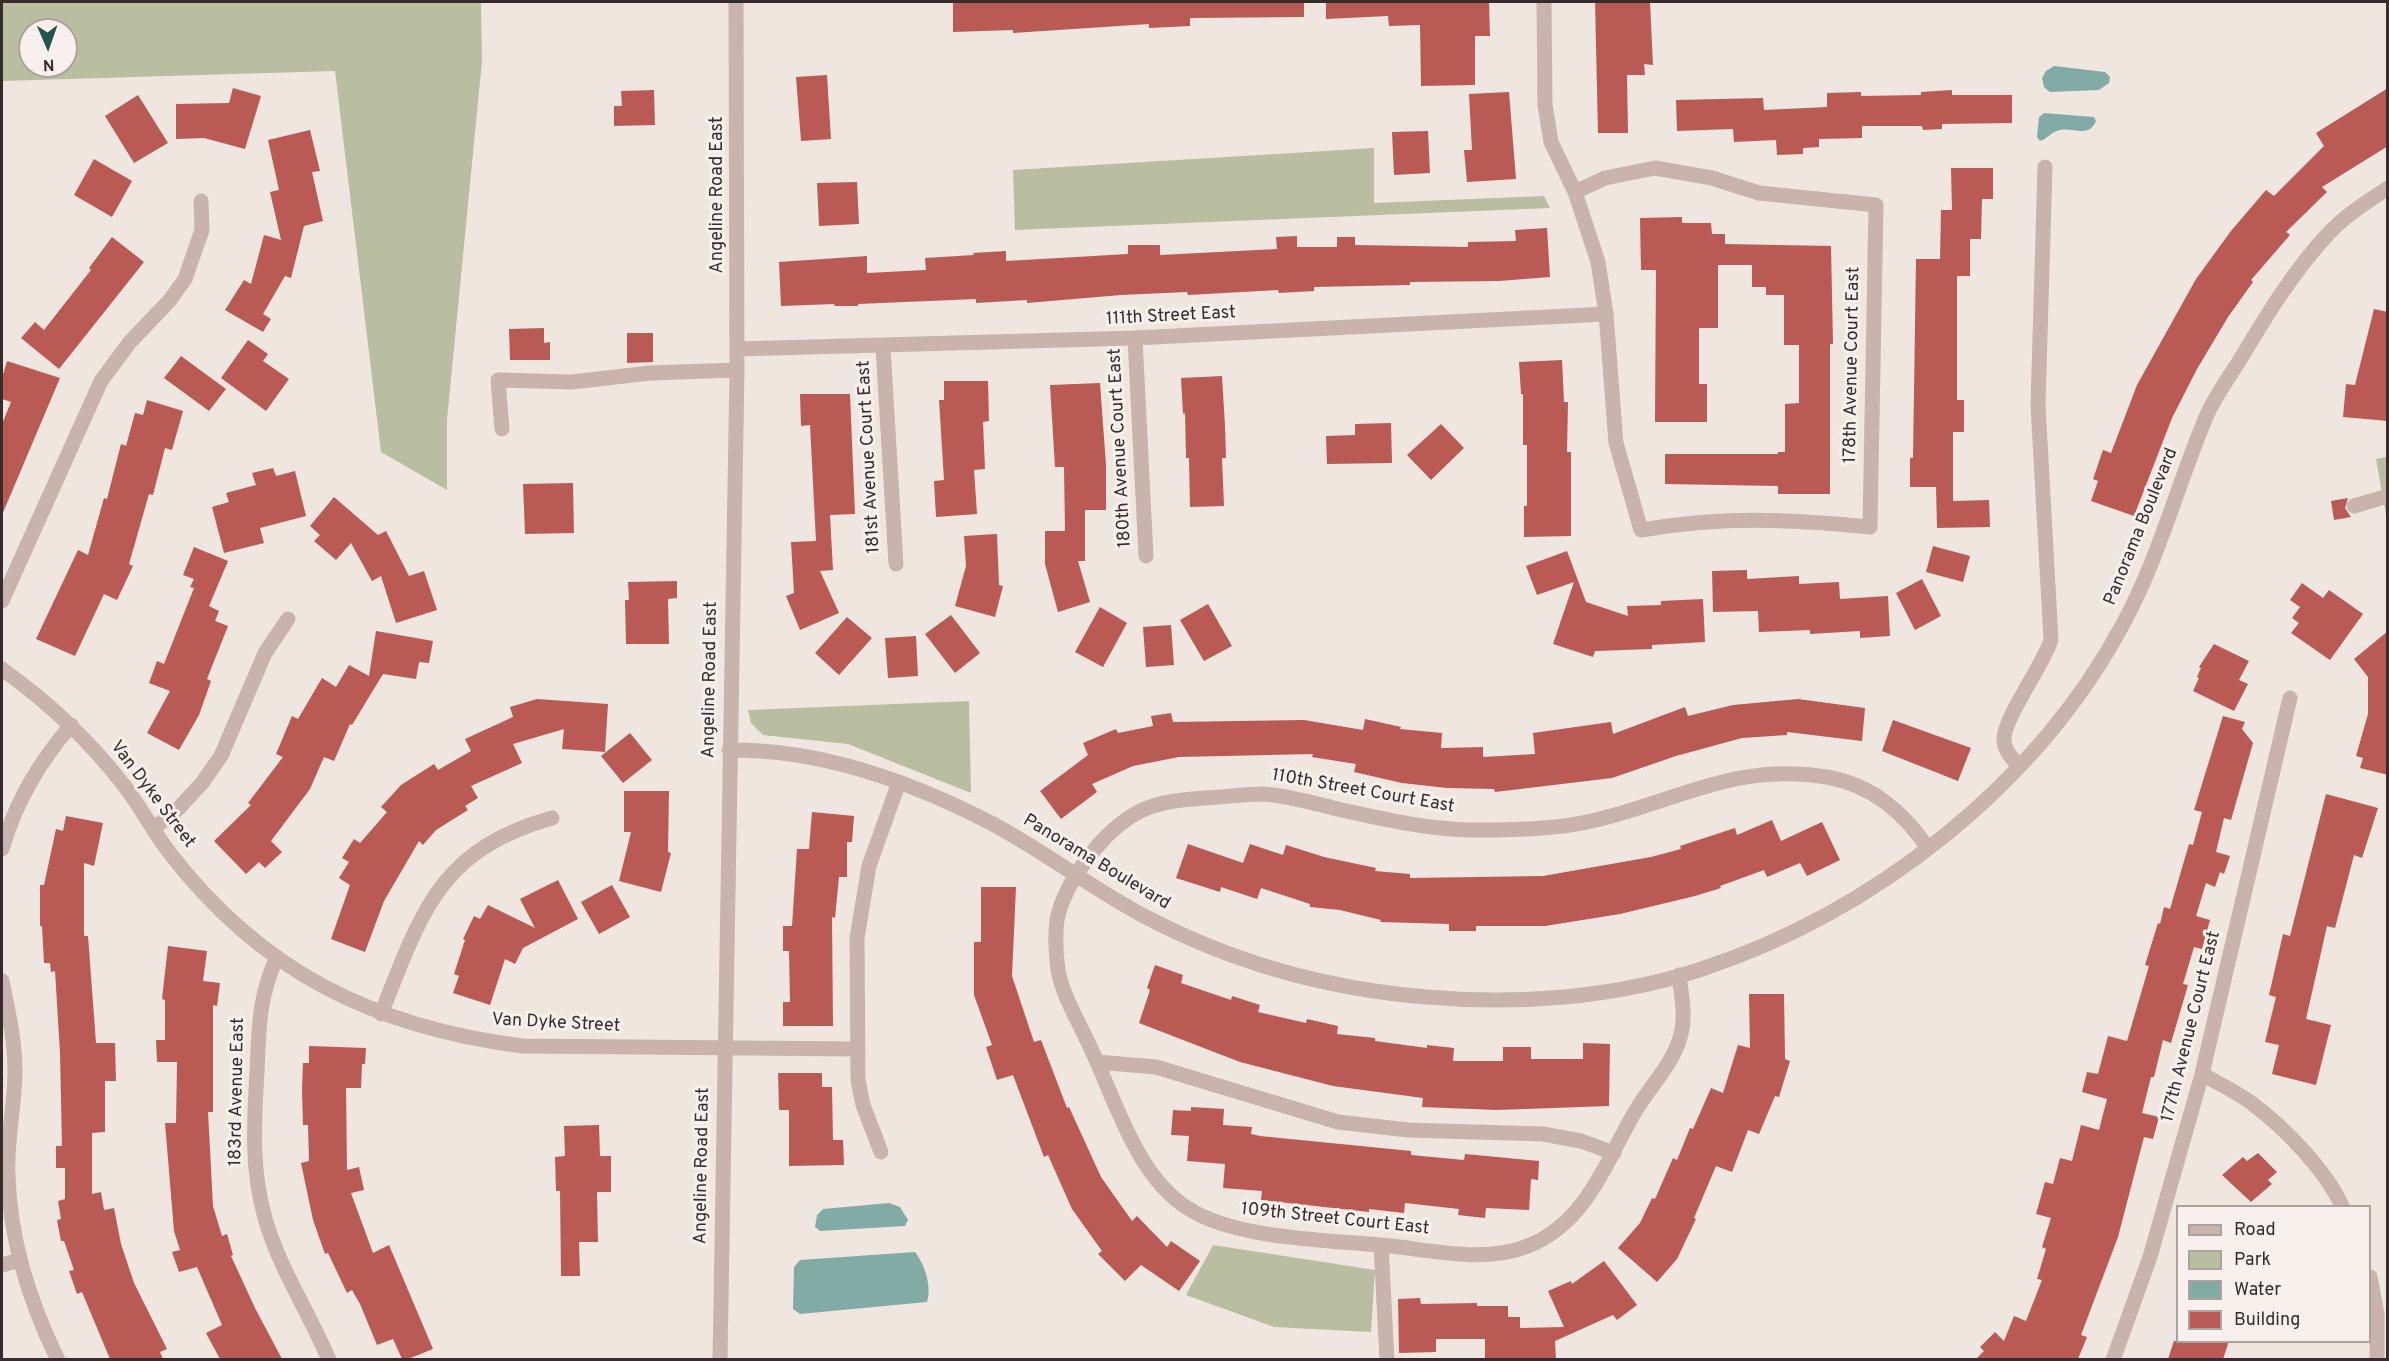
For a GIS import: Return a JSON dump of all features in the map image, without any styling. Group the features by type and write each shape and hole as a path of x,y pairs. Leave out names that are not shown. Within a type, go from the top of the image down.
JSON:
{"street":[{"name":"Angeline Road East","path":"720,1359 737,370 736,2"},
{"path":"1544,2 1545,105 1551,142 1575,192 1598,262 1606,314"},
{"path":"2018,765 2005,745 2005,729 2046,655 2051,640 2038,405 2045,167"},
{"name":"178th Avenue Court East","path":"1575,192 1605,178 1655,168 1712,178 1759,193 1876,205 1870,527 1787,519 1691,521 1641,530 1616,443 1606,314"},
{"name":"Panorama Boulevard","path":"729,750 767,750 835,762 899,782 993,824 1148,918 1245,961 1314,980 1366,990 1479,1000 1588,994 1679,975 1731,957 1827,915 1928,848 1970,814 2018,765 2082,691 2123,624 2156,552 2208,412 2262,323 2329,233 2356,209 2388,188"},
{"path":"2,601 101,381 120,354 170,300 185,279 202,230 201,201"},
{"name":"111th Street East","path":"737,349 883,347 1135,338 1606,314"},
{"name":"180th Avenue Court East","path":"1135,338 1146,556"},
{"name":"181st Avenue Court East","path":"883,347 896,564"},
{"path":"502,429 498,380 572,382 650,373 737,370"},
{"path":"2354,506 2388,496"},
{"path":"153,829 179,808 202,783 221,756 265,653 288,619"},
{"name":"Van Dyke Street","path":"2,669 36,694 71,725 125,787 153,829 203,893 235,925 277,957 330,991 381,1014 426,1029 469,1039 522,1046 858,1049"},
{"name":"177th Avenue Court East","path":"2113,1359 2151,1257 2202,1074 2290,698"},
{"path":"2,849 24,790 46,755 71,725"},
{"name":"110th Street Court East","path":"1077,877 1090,854 1110,832 1146,808 1170,802 1262,794 1290,797 1427,826 1468,830 1557,827 1629,811 1732,777 1765,773 1828,777 1858,785 1879,797 1908,820 1928,848"},
{"path":"881,1152 863,1105 858,1080 857,938 869,866 899,782"},
{"path":"381,1014 418,921 446,879 489,842 522,826 552,818"},
{"name":"109th Street Court East","path":"1077,877 1058,918 1058,972 1127,1130 1148,1167 1183,1206 1234,1229 1496,1255 1528,1246 1550,1233 1577,1210 1593,1191 1640,1104 1676,1048 1682,1030 1683,1011 1679,975"},
{"name":"183rd Avenue East","path":"277,957 262,997 257,1024 254,1133 256,1173 265,1218 276,1251 329,1359"},
{"path":"2,981 12,1030 15,1072 8,1174 10,1214 19,1260 44,1331 58,1359"},
{"path":"1097,1062 1156,1067 1338,1122 1408,1130 1542,1134 1581,1142 1614,1153"},
{"path":"2202,1074 2254,1105 2275,1124 2306,1154 2335,1191 2342,1205"},
{"path":"1381,1245 1387,1359"},
{"path":"2,1265 19,1260"},
{"path":"2371,1282 2377,1314 2377,1359"}],"green space":[{"path":"2,2 481,2 482,61 447,420 447,490 381,452 335,71 2,81"},
{"path":"1374,148 1374,203 1544,196 1550,208 1015,230 1013,170"},
{"path":"2387,457 2387,521 2376,459"},
{"path":"969,701 971,793 848,744 763,735 751,723 748,710"},
{"path":"1213,1245 1375,1270 1371,1332 1274,1327 1186,1295"}],"water":[{"path":"2054,66 2105,72 2110,77 2109,83 2099,90 2050,92 2044,87 2042,78 2046,71"},
{"path":"2044,113 2094,117 2096,121 2088,130 2062,130 2040,141 2037,137 2039,117"},
{"path":"889,1203 900,1207 908,1220 905,1226 820,1231 815,1227 817,1215 823,1209"},
{"path":"915,1252 927,1276 929,1290 927,1302 800,1314 793,1309 794,1267 800,1260"}],"building":[{"path":"953,2 1304,2 1304,17 1190,18 1190,26 1149,28 1149,24 1013,33 1013,30 953,32"},
{"path":"1326,2 1489,2 1490,36 1475,36 1475,85 1421,86 1420,25 1389,26 1388,16 1326,19"},
{"path":"1595,2 1650,2 1653,65 1644,64 1645,75 1627,75 1628,133 1598,133"},
{"path":"827,75 831,139 801,141 796,77"},
{"path":"233,88 261,96 245,149 204,138 176,139 176,104 229,103"},
{"path":"2388,88 2388,146 2322,187 2327,192 2286,232 2290,235 2251,280 2253,282 2228,317 2197,369 2172,418 2134,516 2091,501 2098,481 2093,479 2103,450 2111,453 2137,385 2196,279 2231,231 2266,190 2274,196 2324,146 2316,133"},
{"path":"654,90 655,125 614,126 614,106 622,106 621,91"},
{"path":"1952,90 1952,95 2012,95 2012,123 1942,124 1942,129 1923,130 1922,126 1862,126 1862,138 1819,139 1819,147 1803,148 1803,154 1777,155 1776,140 1734,142 1733,129 1677,131 1676,100 1763,98 1764,110 1827,107 1827,93 1861,92 1861,96 1921,95 1921,92"},
{"path":"1509,92 1516,179 1467,182 1464,150 1472,150 1469,94"},
{"path":"138,95 168,143 134,163 105,116"},
{"path":"310,130 320,171 312,172 323,221 304,226 291,278 285,276 263,314 271,319 263,332 225,310 244,280 251,284 264,235 281,240 270,192 279,190 268,140"},
{"path":"1428,131 1430,173 1394,175 1392,132"},
{"path":"94,159 132,181 112,217 74,195"},
{"path":"1951,168 1993,168 1993,199 1982,199 1981,239 1970,239 1970,276 1957,276 1957,400 1964,400 1964,432 1953,432 1953,501 1989,500 1990,527 1937,528 1936,487 1910,487 1910,458 1913,458 1916,259 1940,259 1941,210 1952,210"},
{"path":"857,182 859,224 819,226 817,183"},
{"path":"1682,217 1682,223 1711,223 1712,234 1725,234 1725,244 1831,246 1833,344 1830,344 1830,494 1778,494 1778,486 1665,484 1665,454 1778,454 1778,452 1785,452 1785,404 1799,403 1799,345 1784,345 1784,295 1766,295 1766,287 1752,287 1752,265 1718,265 1718,328 1699,328 1699,384 1707,384 1707,422 1655,422 1656,270 1641,270 1640,218"},
{"path":"1547,228 1550,277 1499,281 1410,282 1410,285 1314,287 1314,291 1279,293 1278,290 1188,295 1187,292 1121,295 1027,303 1027,300 976,303 976,299 858,304 858,306 835,306 834,304 781,306 779,262 867,256 867,273 926,270 925,258 1006,251 1006,261 1128,254 1128,245 1160,245 1160,255 1277,249 1276,237 1297,236 1297,247 1337,247 1337,237 1355,237 1355,245 1468,247 1468,242 1516,241 1515,230"},
{"path":"112,237 144,262 59,369 21,338 35,322 44,330 91,270 89,268"},
{"path":"2374,309 2388,312 2388,421 2343,417 2346,384 2355,385"},
{"path":"544,328 544,343 550,342 550,360 510,360 509,329"},
{"path":"627,333 653,333 653,362 627,363"},
{"path":"248,340 268,354 263,361 289,379 266,411 221,378"},
{"path":"181,356 226,389 209,411 164,378"},
{"path":"1562,360 1564,402 1568,402 1567,452 1571,452 1571,536 1524,537 1524,506 1527,506 1527,445 1523,445 1523,394 1521,394 1519,362"},
{"path":"7,361 60,378 2,515 2,424 11,402 2,399 2,378"},
{"path":"1222,376 1226,458 1222,458 1224,506 1190,507 1189,458 1186,458 1185,413 1183,414 1181,378"},
{"path":"944,381 988,381 989,421 983,422 985,469 974,470 977,514 936,517 934,481 944,480 939,400 944,400"},
{"path":"1100,383 1106,465 1106,510 1085,510 1085,561 1078,561 1090,602 1058,612 1045,564 1045,531 1065,531 1064,467 1055,467 1050,385"},
{"path":"800,394 850,394 855,514 830,515 833,570 820,571 839,613 800,630 786,596 794,593 791,542 816,541 810,425 801,426"},
{"path":"147,400 183,411 172,450 165,448 153,495 149,494 129,564 133,566 117,600 104,594 75,656 36,639 78,550 88,555 104,498 107,499 121,444 126,446 135,413 143,415"},
{"path":"1391,423 1392,463 1327,464 1326,436 1355,435 1355,424"},
{"path":"1441,424 1464,448 1431,480 1407,455"},
{"path":"273,468 276,476 295,471 306,516 260,528 264,543 224,553 212,507 229,502 226,493 256,485 252,473"},
{"path":"573,483 574,533 525,534 523,484"},
{"path":"334,497 378,535 386,531 409,576 424,571 437,610 396,623 381,576 372,581 351,543 336,560 314,541 320,535 310,526"},
{"path":"2348,498 2345,508 2351,517 2334,520 2331,501"},
{"path":"997,534 999,585 1003,586 995,617 955,606 966,566 964,536"},
{"path":"1933,546 1970,556 1963,582 1926,572"},
{"path":"194,547 228,561 209,606 219,611 215,621 228,626 207,679 211,681 199,715 179,750 147,733 170,691 149,683 157,661 164,664 194,588 190,587 194,579 183,575"},
{"path":"1567,551 1586,602 1628,616 1627,606 1661,605 1661,601 1703,599 1705,642 1652,645 1652,649 1595,651 1593,657 1553,644 1574,582 1537,595 1526,566"},
{"path":"1747,570 1747,579 1799,576 1799,584 1839,582 1840,599 1888,596 1890,636 1860,638 1860,631 1810,634 1810,630 1759,632 1758,611 1713,612 1712,571"},
{"path":"1922,579 1941,616 1915,630 1896,593"},
{"path":"677,581 677,598 668,599 669,644 626,644 625,600 629,600 628,582"},
{"path":"2302,583 2323,598 2329,590 2363,614 2330,660 2291,633 2299,623 2292,618 2300,607 2290,600"},
{"path":"1208,604 1232,646 1204,661 1180,620"},
{"path":"1100,607 1127,623 1103,667 1075,652"},
{"path":"951,615 980,653 955,673 925,634"},
{"path":"847,617 872,638 839,675 815,653"},
{"path":"1171,625 1174,665 1146,667 1143,627"},
{"path":"376,631 433,641 429,663 419,662 416,679 383,674 352,725 350,724 334,761 324,757 310,789 271,841 282,852 265,868 259,862 246,874 214,841 251,805 248,803 283,757 276,754 292,716 298,719 322,678 336,687 349,665 369,676"},
{"path":"2388,631 2388,775 2360,768 2363,758 2356,756 2368,714 2368,677 2354,659"},
{"path":"916,636 918,676 888,678 885,638"},
{"path":"2214,644 2249,661 2239,680 2248,684 2234,711 2193,691 2199,678 2197,677 2201,668 2199,667"},
{"path":"537,699 608,704 605,752 562,749 564,729 513,744 522,763 471,786 478,798 465,806 468,810 436,830 423,845 419,841 384,901 365,952 331,939 350,885 339,878 349,862 342,858 354,839 360,843 387,812 381,807 401,785 434,764 438,770 471,751 465,739 513,717 510,707"},
{"path":"1798,699 1865,708 1862,741 1787,732 1787,735 1742,738 1676,756 1612,778 1495,792 1494,789 1447,788 1402,783 1354,772 1356,764 1312,757 1313,754 1179,757 1133,766 1092,784 1097,792 1061,819 1040,791 1088,755 1083,743 1116,729 1118,733 1153,726 1151,716 1171,713 1173,722 1304,720 1363,730 1365,719 1401,727 1400,729 1442,733 1441,748 1483,747 1483,757 1535,754 1533,733 1611,722 1613,734 1685,707 1688,716 1733,705"},
{"path":"2223,716 2245,722 2242,729 2253,743 2231,820 2224,818 2216,852 2230,856 2224,874 2220,872 2215,887 2206,883 2196,916 2210,920 2202,949 2194,947 2183,984 2188,985 2171,1043 2163,1040 2142,1113 2159,1117 2153,1139 2144,1137 2118,1237 2081,1335 2087,1337 2078,1359 1976,1359 1984,1351 1980,1347 1995,1332 2004,1341 2014,1316 2026,1321 2042,1280 2037,1279 2046,1249 2042,1247 2051,1218 2036,1214 2045,1182 2053,1184 2060,1158 2072,1161 2081,1125 2099,1130 2107,1099 2082,1092 2087,1072 2098,1074 2108,1036 2127,1041 2149,966 2145,965 2158,923 2160,924 2164,907 2170,909 2189,844 2193,845 2202,812 2194,810"},
{"path":"1893,720 1971,748 1958,781 1882,751"},
{"path":"630,733 652,760 623,783 601,756"},
{"path":"624,791 669,791 668,852 671,853 661,892 619,881 631,832 624,832"},
{"path":"2326,794 2378,808 2362,858 2354,855 2335,928 2327,926 2306,1019 2331,1025 2316,1085 2272,1074 2279,1045 2265,1042 2276,997 2269,995 2283,934 2290,936"},
{"path":"812,812 854,816 852,842 847,842 847,877 839,877 835,918 832,917 833,1026 783,1026 783,1002 790,1002 789,951 783,951 783,926 792,926 797,849 809,849"},
{"path":"66,816 103,823 94,866 84,863 84,936 88,936 96,1043 115,1043 116,1081 105,1081 105,1132 92,1133 92,1194 101,1192 104,1210 114,1208 121,1244 134,1283 167,1349 160,1352 163,1359 110,1359 82,1292 77,1294 69,1271 74,1270 64,1241 61,1241 57,1220 61,1219 58,1201 65,1199 65,1168 56,1168 56,1146 62,1146 60,1053 55,971 51,972 50,963 44,963 42,926 40,926 40,885 44,885 56,829 63,831"},
{"path":"1772,820 1781,841 1822,822 1840,860 1807,876 1800,863 1767,877 1764,870 1695,896 1620,914 1545,926 1476,926 1476,931 1449,931 1449,924 1380,922 1381,920 1340,910 1310,907 1310,904 1261,888 1257,899 1221,887 1220,892 1176,878 1188,844 1243,863 1250,844 1283,855 1286,845 1324,857 1376,868 1375,871 1410,874 1410,878 1543,876 1651,857 1681,849 1680,846 1735,828 1737,835"},
{"path":"558,880 578,919 523,948 515,964 505,959 490,1005 453,993 459,976 454,974 465,940 463,939 474,916 480,919 488,905 535,928 520,899"},
{"path":"612,885 630,917 599,934 581,902"},
{"path":"981,887 1016,887 1012,976 1034,1042 1041,1040 1067,1108 1069,1107 1101,1177 1132,1221 1137,1216 1167,1247 1171,1241 1200,1261 1179,1291 1141,1265 1125,1281 1098,1254 1102,1251 1072,1209 1048,1155 1044,1157 1013,1075 997,1080 986,1047 992,1045 974,995 974,942 981,942"},
{"path":"168,946 207,951 203,981 220,983 217,1006 213,1005 213,1112 208,1112 213,1206 222,1236 227,1234 233,1255 231,1256 282,1359 220,1359 206,1333 222,1325 197,1267 179,1272 172,1252 180,1250 174,1231 165,1123 176,1123 177,1062 157,1062 156,1040 165,1040 165,1000 162,999"},
{"path":"1155,965 1183,975 1181,983 1231,1000 1232,996 1260,1005 1258,1012 1306,1023 1307,1019 1338,1026 1337,1034 1375,1038 1375,1041 1427,1048 1427,1045 1454,1048 1453,1061 1503,1061 1503,1047 1531,1047 1531,1059 1583,1059 1583,1043 1610,1044 1609,1106 1497,1110 1422,1107 1423,1098 1333,1086 1240,1062 1139,1023 1150,990 1147,988"},
{"path":"1749,994 1784,994 1785,1059 1790,1061 1779,1097 1775,1096 1759,1134 1748,1130 1732,1172 1716,1166 1694,1218 1696,1219 1677,1259 1657,1282 1618,1248 1640,1223 1652,1198 1655,1199 1673,1158 1677,1160 1690,1128 1693,1129 1711,1088 1723,1093 1738,1045 1750,1048"},
{"path":"309,1046 366,1048 365,1064 362,1064 361,1088 346,1088 347,1170 359,1167 364,1190 351,1193 373,1253 389,1245 433,1349 408,1359 402,1359 393,1339 377,1345 352,1290 347,1293 328,1253 325,1254 313,1220 301,1163 309,1161 308,1125 303,1125 302,1090 303,1063 309,1063"},
{"path":"778,1073 822,1073 822,1087 832,1087 833,1140 843,1140 844,1165 789,1166 789,1110 779,1110"},
{"path":"1191,1107 1224,1109 1223,1125 1252,1127 1251,1134 1260,1136 1411,1151 1411,1155 1464,1160 1465,1154 1539,1161 1538,1180 1531,1179 1529,1210 1486,1208 1485,1218 1458,1215 1459,1209 1405,1203 1404,1213 1369,1209 1369,1212 1261,1200 1262,1191 1223,1188 1225,1164 1187,1161 1189,1136 1171,1135 1173,1110 1191,1111"},
{"path":"599,1125 600,1156 611,1156 611,1192 597,1192 598,1242 579,1242 580,1276 561,1276 560,1191 556,1191 555,1157 565,1156 564,1126"},
{"path":"2258,1153 2277,1172 2268,1180 2272,1184 2251,1202 2222,1175 2243,1157 2247,1161"},
{"path":"1604,1261 1637,1305 1617,1320 1613,1315 1555,1341 1556,1359 1485,1359 1485,1339 1436,1339 1436,1352 1399,1353 1398,1299 1420,1298 1421,1304 1477,1303 1477,1306 1508,1306 1508,1317 1520,1317 1520,1328 1564,1327 1548,1291 1571,1281 1572,1284"},
{"path":"2174,1341 2176,1343 2228,1343 2223,1359 2168,1359"}]}
